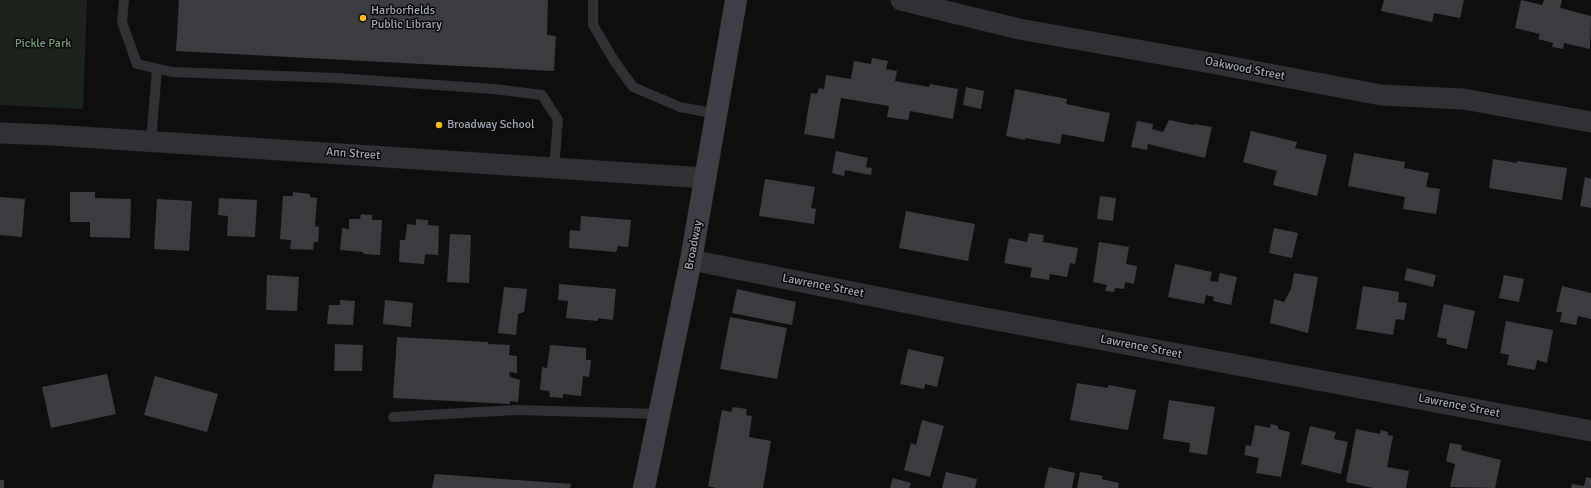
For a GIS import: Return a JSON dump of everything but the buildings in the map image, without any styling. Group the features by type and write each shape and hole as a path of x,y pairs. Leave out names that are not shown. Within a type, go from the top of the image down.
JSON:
{"main road":[{"name":"Broadway","path":"644,488 691,260 736,0"}],"street":[{"name":"Oakwood Street","path":"901,0 1019,29 1381,95 1463,99 1591,122"},
{"name":"Ann Street","path":"0,133 151,141 706,178"},
{"name":"Lawrence Street","path":"691,260 961,314 1591,431"}],"lane":[{"path":"124,0 122,22 137,64 157,69 172,72 337,78 494,89 542,95 558,120 554,168"},
{"path":"592,0 593,25 615,62 633,87 680,107 717,114"},
{"path":"151,141 157,69"},
{"path":"393,417 516,410 660,414"}],"green space":[{"name":"Pickle Park","path":"0,0 87,0 83,109 0,105"}],"place":[{"name":"Harborfields Public Library","path":"363,18"},
{"name":"Broadway School","path":"439,125"}]}
